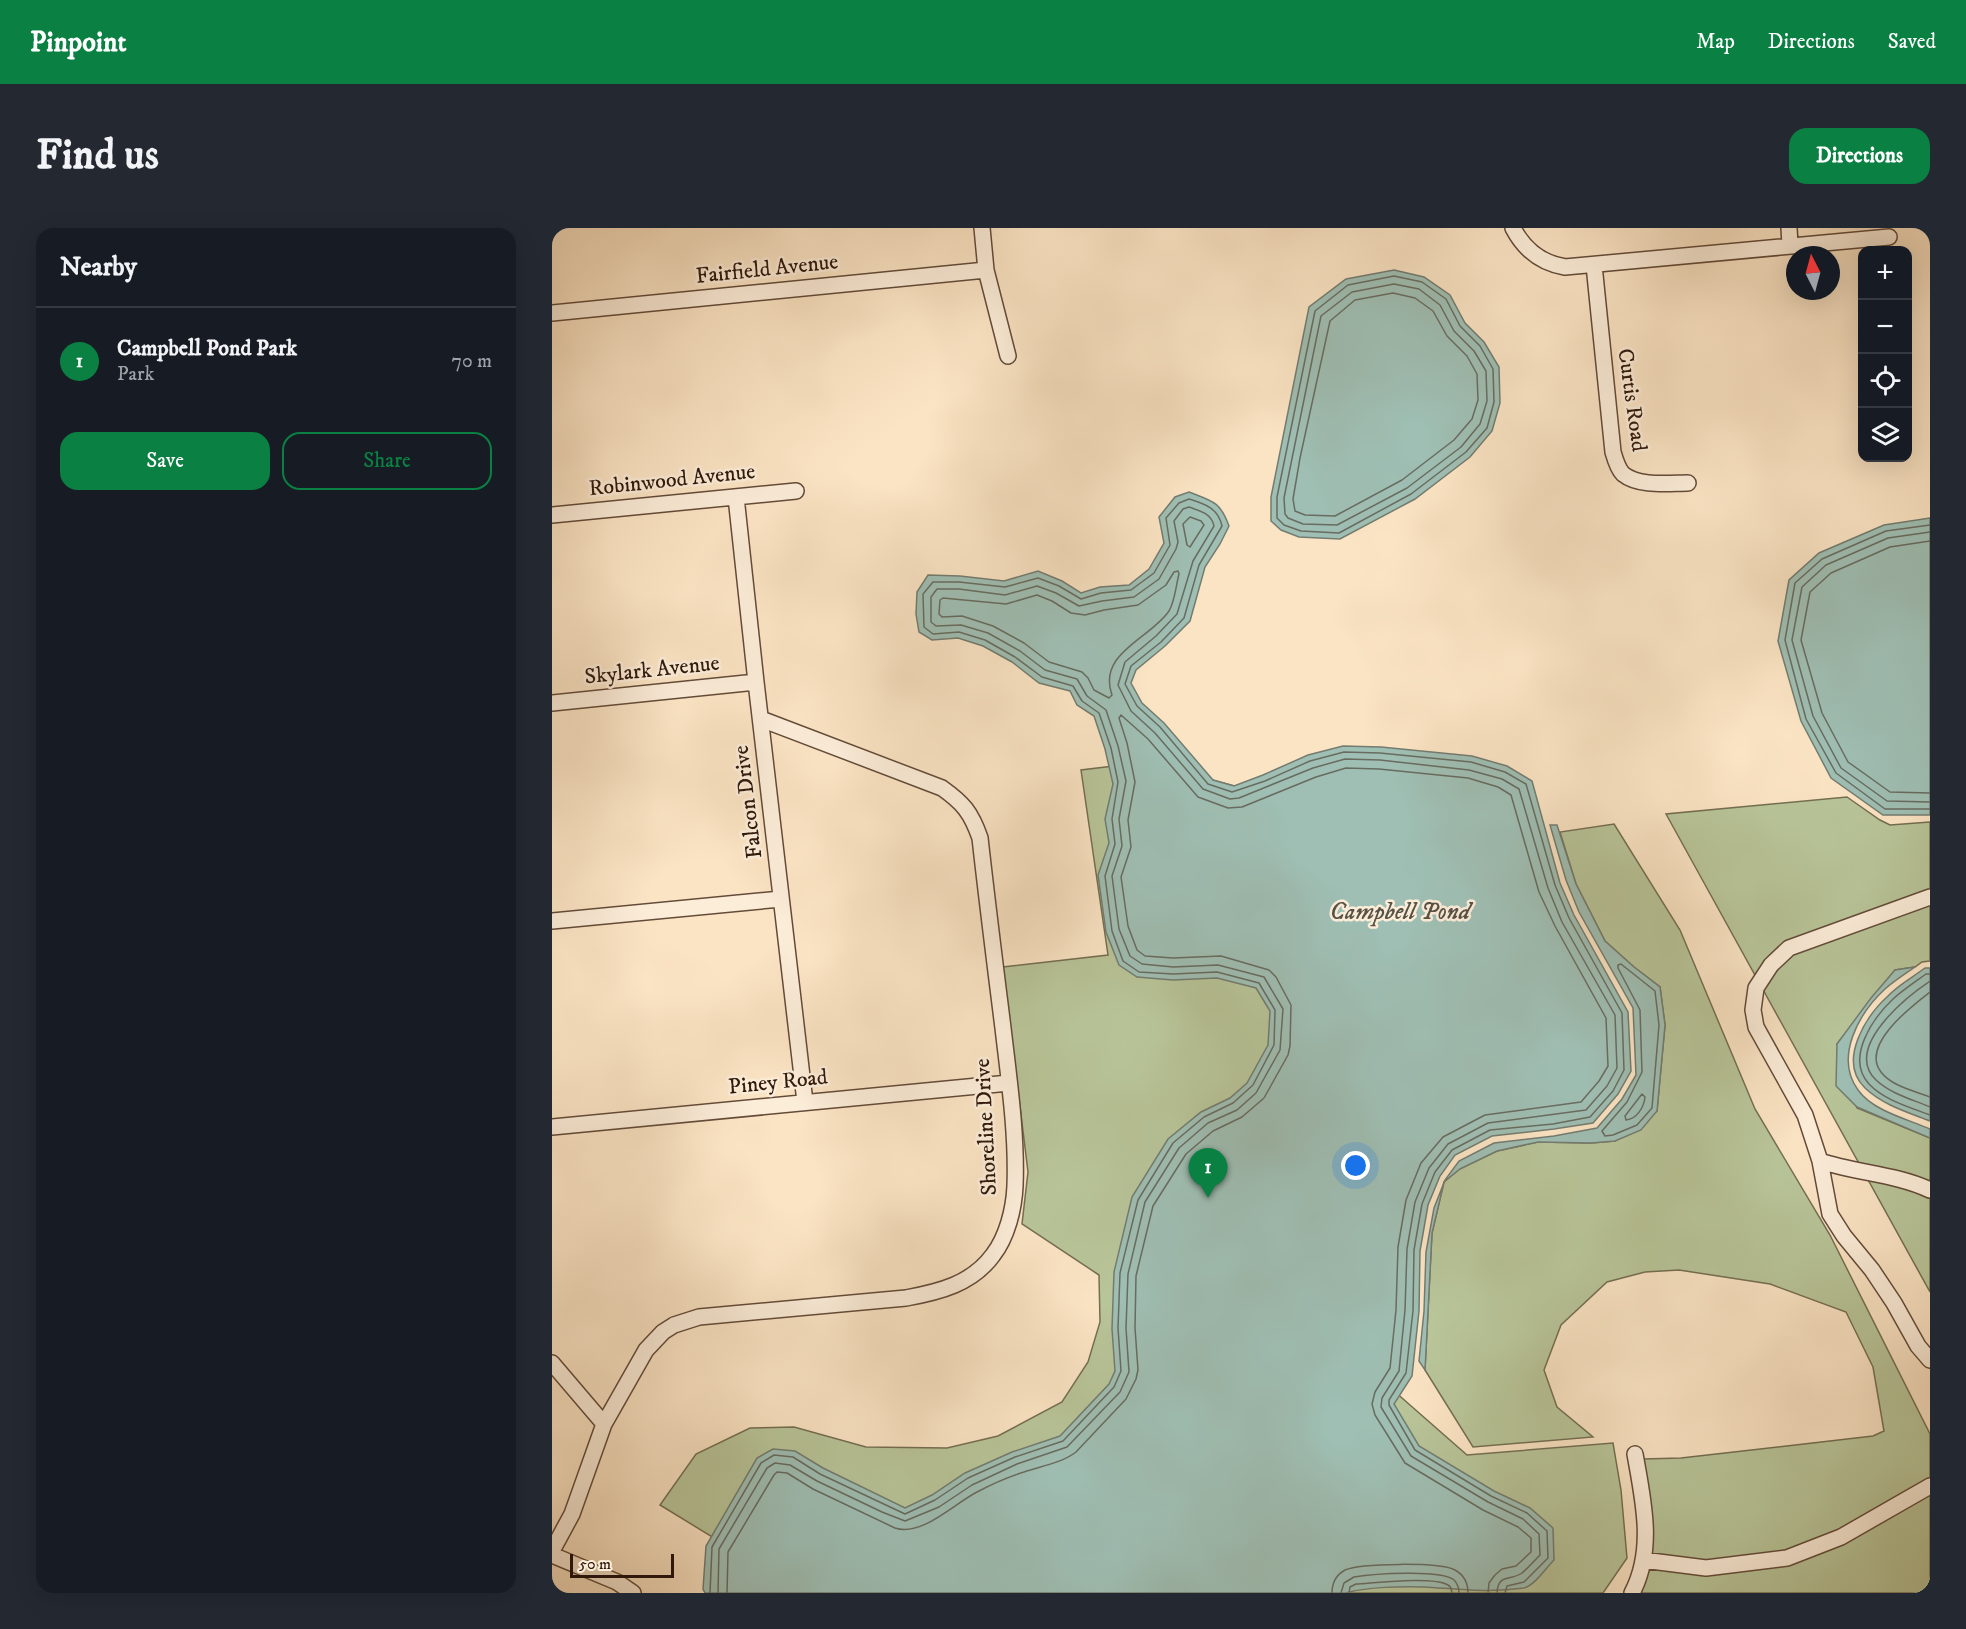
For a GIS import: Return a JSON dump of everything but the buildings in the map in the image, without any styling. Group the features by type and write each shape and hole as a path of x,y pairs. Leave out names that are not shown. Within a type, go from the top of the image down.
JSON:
{"street":[{"path":"982,228 986,270 1008,356"},
{"path":"1512,228 1520,242 1539,258 1550,264 1565,267 1888,237"},
{"path":"1789,228 1790,245"},
{"name":"Curtis Road","path":"1594,265 1613,452 1616,461 1622,473 1637,480 1688,483"},
{"name":"Fairfield Avenue","path":"552,313 986,270"},
{"name":"Robinwood Avenue","path":"552,515 796,490"},
{"name":"Falcon Drive","path":"736,497 806,1102"},
{"name":"Skylark Avenue","path":"552,704 756,682"},
{"name":"Shoreline Drive","path":"552,1551 572,1514 604,1424 646,1350 663,1332 674,1325 699,1317 858,1303 932,1293 954,1286 970,1277 994,1254 1004,1236 1013,1205 1014,1161 1009,1083 980,838 974,820 961,802 942,788 761,719"},
{"path":"1930,897 1789,948 1771,965 1756,988 1753,1010 1756,1028 1805,1115 1820,1161 1830,1214 1844,1236 1872,1270 1918,1346 1930,1360"},
{"path":"552,921 781,899"},
{"name":"Piney Road","path":"552,1127 1009,1083"},
{"path":"1820,1161 1839,1168 1911,1181 1930,1190"},
{"path":"552,1363 604,1424"},
{"path":"1632,1593 1640,1574 1646,1532 1635,1454"},
{"path":"1643,1560 1706,1568 1787,1558 1841,1537 1930,1486"},
{"path":"552,1556 617,1582 633,1593"}],"green space":[{"name":"Campbell Pond","path":"1147,762 1529,867 1397,1167 1361,1362 1467,1455 1613,1443 1621,1490 1627,1558 1603,1593 804,1593 660,1505 696,1454 750,1428 794,1427 866,1447 947,1448 998,1436 1062,1402 1088,1362 1100,1322 1099,1275 1022,1224 1028,1172 1003,967 1108,955 1081,770"},
{"path":"1847,797 1890,825 1930,822 1930,961 1922,962 1915,967 1895,970 1837,1044 1857,1108 1930,1138 1930,1292 1666,814"},
{"path":"1614,824 1680,930 1755,1109 1830,1235 1930,1434 1930,1593 1640,1593 1643,1459 1681,1458 1873,1436 1884,1431 1873,1367 1846,1312 1770,1284 1679,1270 1645,1272 1607,1282 1561,1325 1544,1370 1557,1407 1593,1437 1473,1447 1425,1370 1432,1233 1444,1182 1459,1169 1497,1151 1538,1142 1615,1141 1657,1111 1665,1025 1660,987 1605,941 1576,884 1560,832"}],"water":[{"path":"1394,270 1424,277 1450,295 1465,323 1484,342 1499,367 1500,403 1492,431 1470,457 1415,499 1340,539 1299,537 1281,530 1271,521 1271,497 1309,307 1346,279"},
{"name":"Campbell Pond","path":"1189,492 1214,503 1222,511 1229,526 1205,567 1190,621 1136,670 1131,683 1142,703 1164,723 1213,780 1234,786 1308,755 1343,746 1381,747 1472,756 1507,766 1532,781 1560,883 1574,915 1628,1012 1631,1071 1618,1094 1593,1123 1492,1136 1455,1155 1440,1176 1428,1205 1420,1251 1419,1311 1412,1376 1394,1404 1419,1446 1494,1491 1530,1508 1553,1528 1554,1560 1528,1586 1498,1590 1406,1587 1373,1588 1346,1593 705,1593 703,1589 706,1546 757,1458 773,1449 795,1451 823,1468 905,1508 932,1495 965,1473 1012,1452 1060,1436 1109,1384 1115,1371 1112,1329 1114,1272 1132,1197 1168,1139 1201,1112 1230,1098 1247,1083 1268,1045 1270,1011 1256,988 1217,978 1173,980 1137,977 1119,965 1106,932 1098,875 1109,843 1105,819 1113,784 1094,716 1077,705 1070,691 1039,683 1012,662 983,646 958,638 932,640 919,632 916,614 917,592 928,575 1004,581 1038,571 1062,581 1081,593 1100,587 1129,585 1149,569 1164,543 1159,517 1175,497"},
{"path":"1930,518 1930,815 1883,815 1831,778 1801,721 1778,641 1789,580 1819,553 1884,525"},
{"path":"1550,825 1557,825 1576,884 1605,941 1660,987 1665,1025 1657,1111 1641,1130 1615,1141 1538,1142 1497,1151 1460,1169 1444,1182 1459,1161 1494,1143 1597,1128 1622,1099 1636,1075 1633,1008 1579,912 1566,880"},
{"path":"1915,967 1885,989 1866,1010 1853,1036 1848,1064 1851,1077 1864,1097 1891,1114 1930,1129 1930,1138 1857,1107 1836,1086 1837,1044 1895,970"},
{"path":"1925,968 1930,968 1930,1121 1896,1108 1872,1094 1857,1077 1854,1065 1854,1052 1858,1039 1871,1015 1892,992"},
{"path":"1444,1183 1432,1233 1425,1370 1419,1361 1426,1252 1434,1208"}],"place":[{"name":"Campbell Pond Park","path":"1208,1198"}]}
